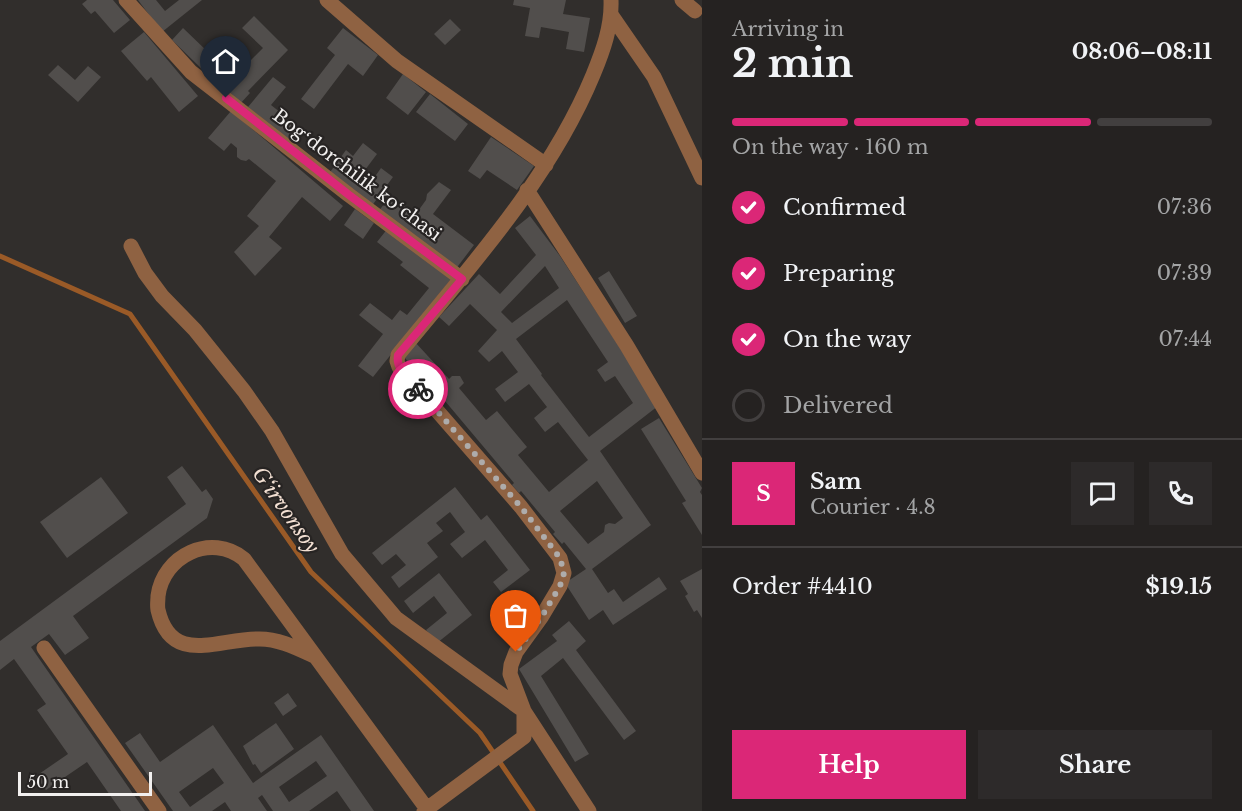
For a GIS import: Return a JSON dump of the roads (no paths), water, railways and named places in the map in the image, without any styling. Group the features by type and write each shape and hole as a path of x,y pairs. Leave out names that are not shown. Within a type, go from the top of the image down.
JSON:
{"street":[{"name":"Bogʻdorchilik koʻchasi","path":"126,0 191,72 349,195 462,279"},
{"path":"327,0 397,61 546,165"},
{"path":"589,811 524,711 510,674 516,652 560,586 564,573 560,558 521,507 399,367 397,361 398,355 462,279 546,165 578,111 602,52 612,16 611,0"},
{"path":"682,0 695,11"},
{"path":"612,16 654,77 702,178"},
{"path":"527,190 627,346 702,472"},
{"path":"131,246 145,273 162,296 202,339 272,430 342,555 396,618 524,711"},
{"path":"314,656 287,644 260,638 207,645 181,644 164,629 157,607 160,584 172,564 190,551 213,547 235,552 244,559 314,656 425,810 524,737 524,711"},
{"path":"44,648 159,811"}],"waterway":[{"name":"G‘irvonsoy","path":"0,256 130,314 311,572 480,733 533,811"}]}
